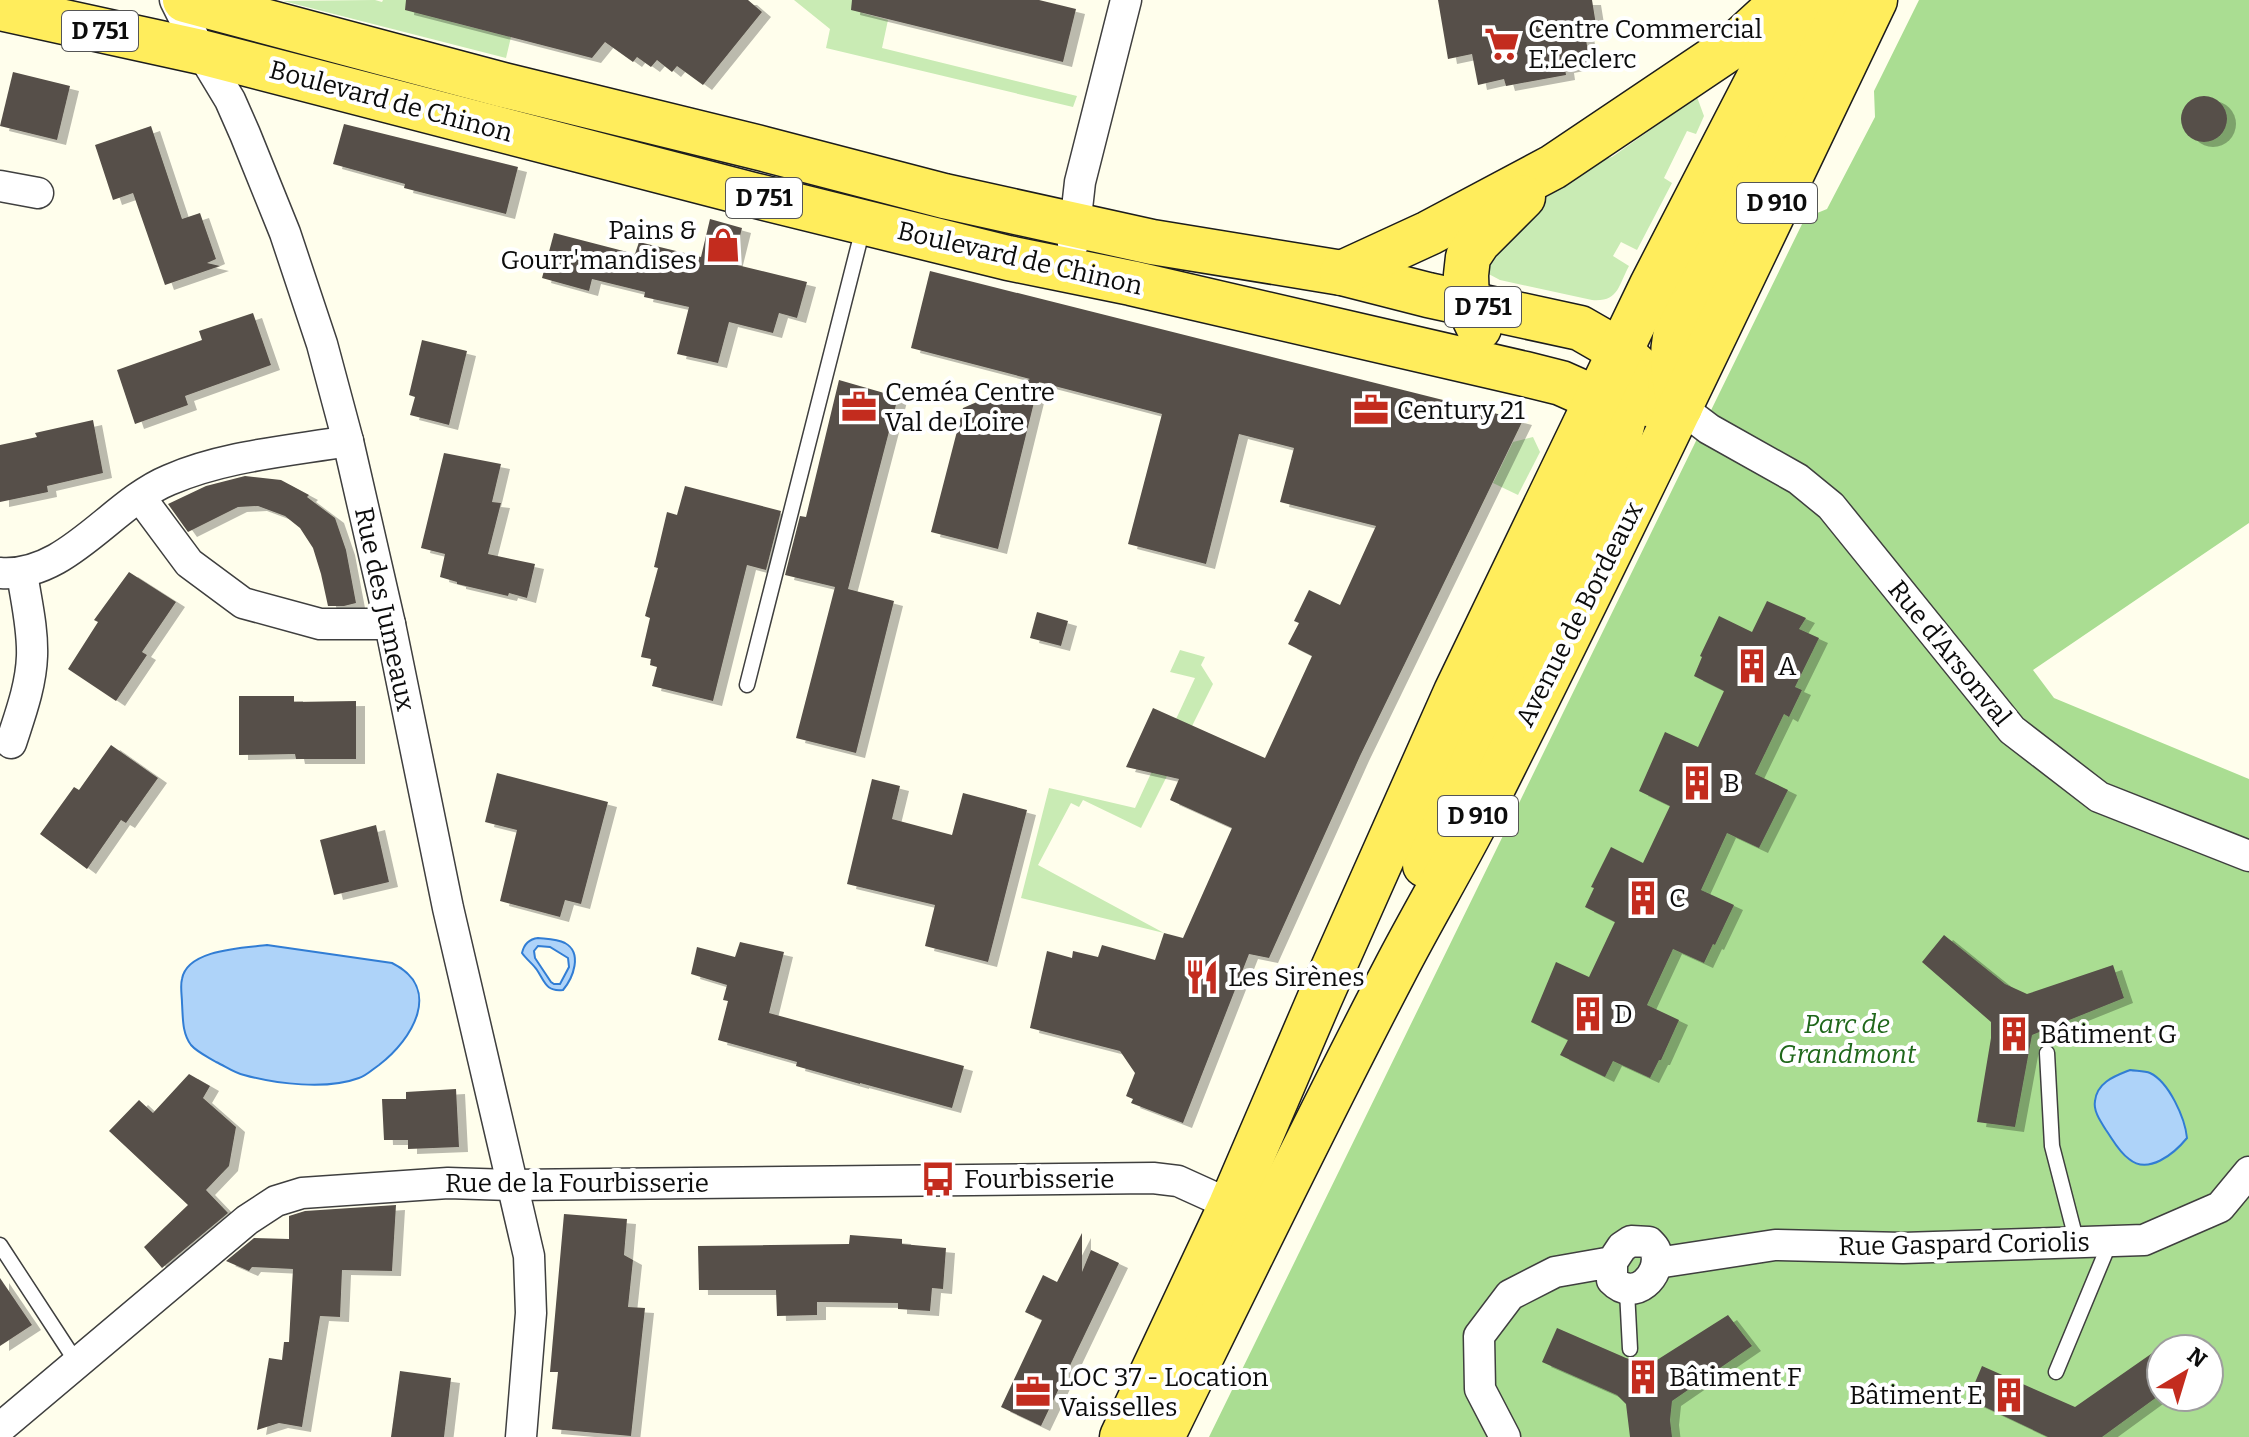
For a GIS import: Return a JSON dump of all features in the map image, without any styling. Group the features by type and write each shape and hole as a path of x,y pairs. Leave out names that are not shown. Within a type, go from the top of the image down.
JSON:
{"main road":[{"name":"Boulevard de Chinon","path":"185,0 503,85 944,196 1152,242 1342,273 1580,328 1620,351 1680,407"},
{"name":"D 751","path":"1342,273 1429,233 1553,167 1736,44 1784,0"},
{"name":"D 910","path":"1162,1437 1250,1212 1319,1000 1450,704 1612,401 1620,351 1799,0"},
{"path":"1680,407 1672,372 1673,338 1681,315 1831,0"},
{"name":"Avenue de Bordeaux","path":"1250,1212 1397,966 1475,823 1680,407 1875,0"},
{"name":"Boulevard de Chinon","path":"0,8 201,52 1008,258 1131,283 1561,383 1612,401 1680,407"},
{"name":"D 751","path":"1514,372 1485,340 1467,303 1468,257 1487,233 1553,167"},
{"path":"1397,966 1413,896 1471,749 1612,460 1624,421 1612,401"},
{"name":"D 910","path":"1122,1437 1250,1212"}],"street":[{"name":"Rue des Jumeaux","path":"175,0 230,100 285,233 322,344 348,441 390,624 448,908 529,1256 531,1313 521,1437"},
{"path":"1069,270 1080,182 1126,0"},
{"path":"0,186 38,193"},
{"name":"Rue d'Arsonval","path":"1680,407 1709,429 1798,479 1831,506 2012,730 2099,797 2249,856"},
{"path":"11,743 28,686 32,656 30,626 11,573 42,566 65,553 140,497 167,481 212,465 348,441"},
{"path":"140,497 189,563 243,603 320,624 390,624"},
{"name":"Rue Gaspard Coriolis","path":"1657,1263 1775,1245 1903,1248 2144,1240 2220,1207 2249,1172"},
{"name":"Rue de la Fourbisserie","path":"0,1428 247,1220 276,1201 302,1193 448,1183 512,1185 1153,1178 1178,1181 1250,1212"},
{"path":"1631,1241 1649,1242 1656,1251 1657,1263 1652,1276 1640,1288 1620,1289 1612,1280 1612,1262 1622,1247 1631,1241"},
{"path":"1505,1437 1480,1389 1479,1336 1510,1295 1555,1272 1612,1262"}],"lane":[{"path":"747,685 864,222"},
{"path":"2047,1053 2052,1146 2077,1243"},
{"path":"2056,1372 2111,1241"},
{"path":"0,1245 77,1363"},
{"path":"1627,1291 1630,1349"}],"green space":[{"path":"413,0 452,22 511,37 506,58 283,1"},
{"path":"794,0 864,0 862,13 888,20 882,48 1077,96 1073,107 826,48 830,29"},
{"name":"Parc de Grandmont","path":"1919,0 2249,0 2249,523 2033,670 2054,698 2249,779 2249,1437 1209,1437 1805,218 1827,209 1875,117 1874,91"},
{"path":"1697,97 1704,116 1696,134 1687,131 1664,178 1672,183 1637,250 1621,242 1613,256 1629,266 1613,295 1592,300 1500,280 1483,271 1506,227 1595,162 1612,157"},
{"path":"1533,437 1540,452 1518,495 1493,483 1513,442"},
{"path":"1180,650 1205,657 1201,665 1213,684 1141,828 1083,800 1079,807 1071,803 1038,865 1164,933 1021,898 1049,788 1135,808 1195,678 1170,672"}],"water":[{"path":"535,939 565,943 574,953 573,972 563,990 547,985 522,953 527,942","holes":["538,946 550,947 568,958 569,967 560,984 551,982 535,958 534,951"]},
{"path":"267,945 392,963 407,973 416,986 419,999 412,1028 403,1042 379,1065 362,1077 346,1082 317,1085 271,1081 240,1074 216,1062 193,1048 186,1035 181,988 186,969 194,961 218,952"},
{"path":"2130,1070 2150,1073 2164,1084 2175,1101 2186,1130 2187,1138 2182,1144 2152,1164 2136,1163 2125,1156 2095,1109 2096,1094 2103,1084"}],"building":[{"path":"406,0 748,0 762,12 703,85 677,66 672,72 657,60 651,67 637,57 633,62 605,42 592,58 405,10"},
{"path":"852,0 1039,0 1076,9 1063,62 851,10"},
{"name":"Centre Commercial E.Leclerc","path":"1438,0 1592,0 1597,31 1585,34 1590,63 1565,68 1566,75 1506,86 1504,79 1478,85 1472,54 1448,59"},
{"path":"13,72 70,86 57,140 0,126"},
{"path":"2204,96 2220,103 2227,119 2220,135 2204,142 2188,135 2181,119 2188,103"},
{"path":"344,124 518,167 506,214 404,188 405,184 333,164"},
{"path":"151,126 182,219 200,213 216,259 207,263 220,266 165,285 133,193 113,200 95,145"},
{"path":"710,219 742,228 733,264 807,282 797,318 779,313 773,333 729,322 718,363 677,354 689,307 644,297 645,292 592,279 589,291 542,278 554,233 635,254 639,242 701,257"},
{"path":"930,271 1451,402 1482,416 1485,411 1523,420 1360,756 1269,958 1249,954 1183,1123 1131,1103 1133,1099 1126,1096 1135,1073 1120,1051 1030,1028 1047,951 1072,958 1073,951 1098,957 1102,945 1155,960 1164,933 1183,938 1232,828 1170,800 1179,779 1126,767 1153,708 1265,758 1312,656 1288,644 1299,623 1294,621 1309,590 1340,605 1376,526 1280,502 1294,448 1239,434 1206,564 1128,544 1162,414 1039,382 998,549 931,532 963,408 1030,379 911,348"},
{"path":"253,313 271,365 185,396 188,405 135,424 117,370 202,340 199,331"},
{"path":"422,340 467,351 449,425 410,415 415,397 409,395"},
{"path":"839,380 898,397 848,589 894,601 856,753 796,738 835,587 785,575 800,516 806,517"},
{"path":"93,420 103,473 47,486 48,492 0,502 0,445 37,437 35,433"},
{"path":"444,453 501,464 492,502 501,503 488,554 535,564 527,598 457,584 440,577 445,554 421,548"},
{"path":"245,476 281,480 309,495 307,497 335,518 346,550 356,603 328,606 313,548 300,528 285,516 258,506 238,507 188,532 168,504 206,486"},
{"path":"685,486 781,511 766,570 747,565 713,701 652,686 657,667 650,665 651,659 641,657 650,618 645,616 658,568 654,567 667,512 677,515"},
{"path":"129,572 176,602 142,652 147,655 116,701 68,669 98,622 94,620"},
{"path":"1767,601 1806,618 1799,629 1819,638 1795,687 1802,690 1789,717 1784,714 1755,774 1788,790 1759,848 1727,833 1701,890 1734,905 1704,963 1673,949 1647,1005 1679,1020 1650,1078 1613,1061 1605,1077 1560,1055 1568,1040 1531,1022 1556,962 1589,977 1615,922 1585,907 1594,888 1591,887 1611,847 1643,863 1670,806 1639,791 1665,732 1698,747 1724,691 1694,676 1719,616 1752,632"},
{"path":"1037,612 1068,621 1061,646 1030,638"},
{"path":"239,696 294,696 294,702 356,701 356,759 296,759 295,754 239,755"},
{"path":"111,745 158,778 126,823 121,820 87,869 40,834 74,787 79,790"},
{"path":"497,773 608,802 581,904 565,900 560,917 500,901 517,830 485,822"},
{"path":"872,779 900,786 892,819 952,835 963,793 1027,810 988,962 925,946 935,905 847,884"},
{"path":"376,825 389,882 334,895 320,840"},
{"name":"Bâtiment G","path":"1944,935 2005,984 2027,994 2113,965 2124,998 2032,1035 2015,1127 1977,1122 1991,1022 1922,962"},
{"path":"740,942 784,952 769,1013 964,1066 952,1108 796,1066 797,1062 718,1040 728,1001 723,1000 727,985 691,974 697,947 735,957"},
{"path":"189,1074 210,1086 203,1098 236,1127 229,1166 206,1190 228,1213 162,1268 144,1247 188,1205 109,1131 139,1100 153,1113"},
{"path":"456,1089 459,1147 408,1149 408,1140 384,1140 382,1099 406,1099 406,1092"},
{"path":"396,1205 392,1271 342,1270 340,1317 320,1316 302,1427 279,1423 257,1430 269,1358 282,1360 284,1342 289,1342 293,1269 252,1267 249,1271 226,1261 254,1238 289,1239 289,1216 305,1211"},
{"path":"564,1214 627,1219 624,1255 633,1260 628,1307 645,1308 631,1436 552,1429 558,1372 550,1372"},
{"path":"1082,1233 1082,1272 1091,1250 1119,1263 1041,1426 1001,1407 1042,1320 1025,1312 1043,1275 1057,1282"},
{"path":"850,1235 902,1239 902,1244 946,1248 943,1289 932,1288 930,1311 898,1309 898,1303 817,1302 817,1315 777,1316 776,1290 699,1290 698,1246 849,1244"},
{"path":"0,1278 32,1325 0,1346"},
{"name":"Bâtiment F","path":"1728,1315 1752,1346 1672,1401 1672,1437 1630,1437 1626,1404 1617,1395 1542,1362 1557,1328 1649,1365"},
{"name":"Bâtiment E","path":"2145,1358 2145,1406 2102,1437 2048,1437 1968,1399 1982,1366 2075,1407"},
{"path":"400,1371 451,1378 444,1437 391,1437"}],"place":[{"name":"Centre Commercial E.Leclerc","path":"1502,44"},
{"name":"Pains & Gourr'mandises","path":"723,245"},
{"name":"Ceméa Centre Val de Loire","path":"859,407"},
{"name":"Century 21","path":"1371,410"},
{"name":"A","path":"1752,666"},
{"name":"B","path":"1697,783"},
{"name":"C","path":"1643,898"},
{"name":"Les Sirènes","path":"1202,977"},
{"name":"D","path":"1588,1014"},
{"name":"Bâtiment G","path":"2014,1034"},
{"name":"Fourbisserie","path":"938,1179"},
{"name":"Bâtiment F","path":"1643,1377"},
{"name":"LOC 37 - Location Vaisselles","path":"1033,1392"},
{"name":"Bâtiment E","path":"2009,1395"}]}
